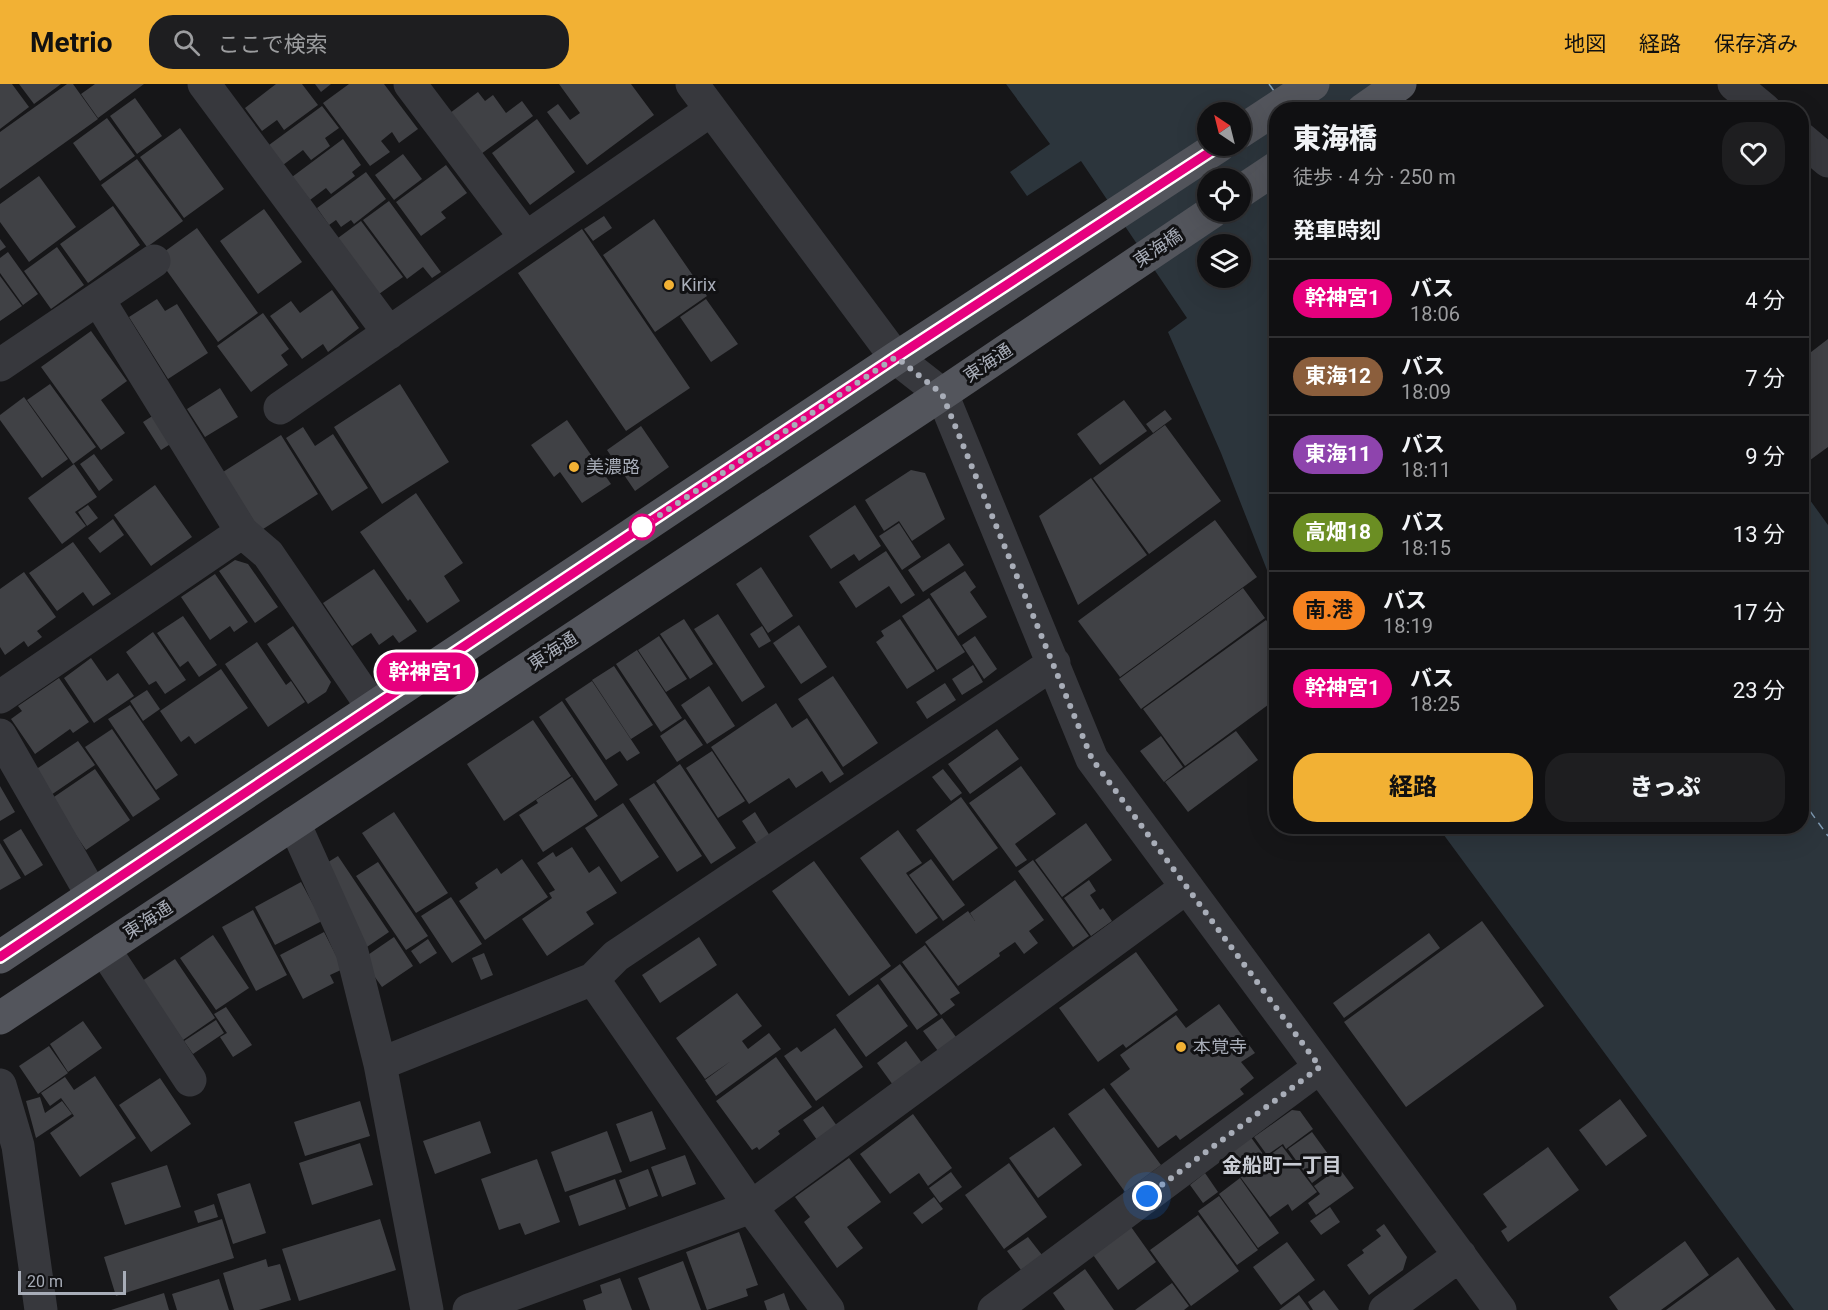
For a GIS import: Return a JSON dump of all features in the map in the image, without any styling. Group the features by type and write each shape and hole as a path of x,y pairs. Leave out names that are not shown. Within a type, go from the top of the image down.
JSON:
{"main road":[{"path":"1286,102 1313,84"},
{"path":"1374,102 1400,84"},
{"path":"1251,125 1269,113"},
{"path":"0,957 896,357 1204,156"},
{"path":"1251,185 1269,173"},
{"name":"東海橋","path":"1105,284 1197,222"},
{"name":"東海通","path":"0,1018 1105,284"}],"street":[{"path":"204,84 389,333"},
{"path":"410,84 526,238"},
{"path":"1734,84 1755,102"},
{"path":"280,408 526,238 702,97 896,357 942,394 1092,759 1500,1310"},
{"path":"1809,145 1828,161"},
{"path":"0,365 154,261"},
{"path":"98,299 242,532 268,554 373,708"},
{"path":"0,697 242,532"},
{"path":"380,1064 593,979 616,956 1054,663"},
{"path":"0,735 92,895"},
{"path":"294,823 352,952 380,1064 428,1310"},
{"path":"469,1310 751,1207 1187,887"},
{"path":"104,949 189,1080"},
{"path":"593,979 751,1207 828,1310"},
{"path":"994,1310 1320,1067"},
{"path":"0,1085 18,1146 12,1203 41,1310"},
{"path":"1385,1310 1460,1255"}],"shaded area":[{"path":"1006,84 1375,84 1387,102 1269,102 1269,575 1221,453 1168,332 1187,318 1081,161 1027,196 1010,172 1050,144"},
{"path":"1809,499 1828,525 1828,1310 1794,1310 1443,834 1809,834"}],"building":[{"path":"0,84 12,84 29,107 0,129"},
{"path":"19,84 61,84 34,104"},
{"path":"67,84 73,84 98,119 0,189 0,132"},
{"path":"95,84 144,84 98,118 81,94"},
{"path":"276,84 302,84 318,105 284,130 277,120 262,131 245,108"},
{"path":"315,84 331,84 321,92"},
{"path":"349,84 384,84 418,129 399,143 392,132 381,141 390,152 370,166 323,103"},
{"path":"559,84 631,84 654,115 587,165 547,112 558,104 570,120 580,113"},
{"path":"478,92 485,101 493,95 506,113 522,101 533,116 481,154 450,113"},
{"path":"135,98 162,136 137,154 110,116"},
{"path":"322,106 339,128 325,138 330,146 311,160 303,150 283,165 269,145"},
{"path":"107,118 135,156 100,181 73,143"},
{"path":"537,119 575,172 530,205 492,153"},
{"path":"180,128 224,189 184,218 140,157"},
{"path":"343,139 361,165 352,172 355,176 331,194 326,188 310,200 292,177"},
{"path":"403,154 422,179 394,200 375,175"},
{"path":"137,159 183,221 147,247 101,185"},
{"path":"446,165 467,193 441,212 446,218 421,236 396,202"},
{"path":"366,172 386,199 354,224 351,220 341,227 336,220 329,225 317,208"},
{"path":"39,176 76,227 29,262 0,222 0,204"},
{"path":"389,201 441,272 432,278 423,267 407,279 363,220"},
{"path":"113,206 140,245 88,283 60,244"},
{"path":"264,209 302,262 258,294 220,241"},
{"path":"604,216 612,228 593,241 584,229"},
{"path":"654,219 707,296 655,332 603,255"},
{"path":"361,221 403,277 379,294 338,238"},
{"path":"197,228 258,313 218,342 157,257"},
{"path":"582,229 690,388 626,431 518,273"},
{"path":"0,239 6,247 0,251"},
{"path":"57,247 84,285 51,309 24,271"},
{"path":"8,252 38,294 23,305 0,273 0,258"},
{"path":"0,276 22,306 0,321"},
{"path":"332,290 359,328 328,352 323,344 302,359 270,316 291,301 300,313"},
{"path":"157,299 165,311 177,304 208,353 168,379 129,317"},
{"path":"706,299 738,344 711,362 680,317"},
{"path":"263,313 289,349 281,355 288,365 251,392 217,346"},
{"path":"91,331 127,381 101,400 125,433 101,450 41,367"},
{"path":"1828,339 1828,447 1809,461 1809,354"},
{"path":"50,384 96,447 73,464 27,400"},
{"path":"400,384 449,462 382,504 334,427"},
{"path":"220,388 238,417 205,437 187,409"},
{"path":"24,397 68,459 42,478 0,420 0,415"},
{"path":"1124,400 1147,431 1100,465 1077,434"},
{"path":"1165,410 1172,419 1153,433 1146,424"},
{"path":"154,415 172,443 161,450 143,422"},
{"path":"567,420 611,484 582,503 560,472 554,477 531,445"},
{"path":"1165,425 1221,501 1149,554 1093,478"},
{"path":"641,426 669,467 635,491 607,450"},
{"path":"303,427 315,446 333,434 368,488 332,511 286,438"},
{"path":"281,435 318,494 260,531 223,472"},
{"path":"94,454 113,480 99,491 80,464"},
{"path":"74,464 97,497 75,512 86,526 62,544 28,498"},
{"path":"911,470 925,473 945,519 912,541 899,521 884,531 865,500"},
{"path":"1091,478 1147,555 1078,605 1039,516"},
{"path":"155,485 192,537 151,566 114,515"},
{"path":"416,493 463,563 444,576 460,601 427,623 410,599 408,601 360,532"},
{"path":"88,505 98,518 87,526 78,512"},
{"path":"855,505 881,546 859,561 854,554 831,569 809,536"},
{"path":"113,519 124,535 100,553 88,538"},
{"path":"1215,520 1257,577 1120,677 1078,621"},
{"path":"899,523 921,557 902,570 879,536"},
{"path":"73,542 111,594 93,606 83,592 57,611 29,573"},
{"path":"949,543 964,565 923,592 908,570"},
{"path":"886,551 915,595 901,604 889,586 856,608 839,582"},
{"path":"235,560 248,564 278,607 255,623 219,571"},
{"path":"761,567 793,616 768,633 736,584"},
{"path":"374,569 417,631 399,643 393,635 379,645 371,633 352,646 323,603"},
{"path":"965,571 976,587 970,592 987,617 958,636 930,594"},
{"path":"24,572 56,617 37,631 42,637 28,647 24,641 5,655 0,647 0,589"},
{"path":"215,574 248,622 234,632 230,626 210,640 181,597"},
{"path":"1243,588 1265,618 1141,709 1119,679"},
{"path":"929,598 965,652 937,670 902,616"},
{"path":"718,614 765,687 742,702 694,629"},
{"path":"183,616 217,665 199,677 188,661 180,667 157,633"},
{"path":"684,619 713,664 690,679 660,634"},
{"path":"900,619 935,671 907,689 876,642 884,636 881,631"},
{"path":"1266,620 1269,624 1269,704 1185,766 1143,709"},
{"path":"799,625 827,667 801,684 773,643"},
{"path":"293,626 331,682 326,692 308,704 267,644"},
{"path":"762,626 771,641 759,648 750,634"},
{"path":"153,632 186,680 165,694 156,681 149,685 126,652"},
{"path":"659,636 687,679 666,692 638,650"},
{"path":"975,636 997,669 984,679 962,645"},
{"path":"257,642 286,685 291,681 305,702 268,727 225,664"},
{"path":"637,650 682,718 661,732 616,664"},
{"path":"91,658 107,681 118,673 134,696 94,723 64,678"},
{"path":"973,665 983,682 962,695 952,679"},
{"path":"614,666 653,725 631,739 592,680"},
{"path":"221,669 248,708 195,744 189,736 181,742 160,711"},
{"path":"833,676 878,743 843,767 798,699"},
{"path":"59,678 89,722 73,733 70,729 35,754 11,719 22,711 18,706"},
{"path":"592,681 640,753 627,761 620,751 606,760 565,699"},
{"path":"945,683 956,700 927,719 916,702"},
{"path":"709,686 735,726 707,744 681,705"},
{"path":"147,690 160,709 143,721 130,701"},
{"path":"562,701 618,785 595,801 539,717"},
{"path":"776,703 792,728 807,718 844,774 830,783 822,771 796,788 789,778 749,804 711,747"},
{"path":"130,705 178,775 156,790 108,719"},
{"path":"685,719 703,745 677,762 660,736"},
{"path":"533,720 571,776 504,821 467,764"},
{"path":"112,729 160,799 133,817 85,747"},
{"path":"997,729 1019,759 970,794 948,764"},
{"path":"1236,731 1258,760 1188,812 1165,782"},
{"path":"1161,736 1183,767 1164,782 1140,751"},
{"path":"78,741 95,765 51,795 35,770"},
{"path":"712,751 745,801 718,818 686,768"},
{"path":"680,764 736,848 711,864 656,781"},
{"path":"1021,766 1056,814 1015,844 1027,860 1016,867 969,803"},
{"path":"95,769 130,820 86,850 51,799"},
{"path":"943,769 962,793 951,801 932,777"},
{"path":"572,777 598,816 543,852 519,815 538,803 536,800"},
{"path":"654,783 702,856 677,872 629,799"},
{"path":"0,786 15,812 0,821"},
{"path":"961,797 998,848 953,881 916,830"},
{"path":"623,803 659,857 621,882 585,828"},
{"path":"394,812 448,893 416,913 362,833"},
{"path":"755,812 770,836 757,844 742,821"},
{"path":"1086,823 1112,860 1062,897 1035,860"},
{"path":"21,829 43,865 25,876 3,840"},
{"path":"898,830 922,863 906,873 938,918 916,934 860,858"},
{"path":"0,843 21,878 0,890"},
{"path":"572,847 589,873 599,866 617,893 586,912 594,924 547,956 522,919 552,898 549,893 555,890 537,863 553,852 556,857"},
{"path":"338,856 389,932 361,951 325,864"},
{"path":"522,859 548,897 485,940 459,901 478,888 475,883 497,868 501,874"},
{"path":"931,859 965,905 943,921 909,875"},
{"path":"1033,860 1089,936 1073,947 1018,871"},
{"path":"814,861 891,966 849,996 772,891"},
{"path":"378,862 428,936 406,950 356,876"},
{"path":"1015,880 1044,920 1029,931 1038,943 1024,954 1015,942 999,953 1000,956 958,986 925,942 968,911 975,921 970,913"},
{"path":"1089,880 1096,891 1090,895 1100,910 1103,908 1112,921 1091,936 1064,898"},
{"path":"301,882 322,921 275,945 255,907"},
{"path":"451,897 482,944 452,963 421,916"},
{"path":"253,910 287,975 256,991 222,927"},
{"path":"1482,921 1544,1006 1406,1107 1344,1022"},
{"path":"324,932 343,969 330,975 334,983 303,999 280,955"},
{"path":"1429,933 1440,948 1344,1018 1333,1003"},
{"path":"213,935 249,988 216,1010 180,958"},
{"path":"394,937 413,966 382,987 362,959"},
{"path":"699,937 717,965 660,1003 642,975"},
{"path":"428,939 437,953 420,964 411,951"},
{"path":"925,945 960,993 950,999 955,1005 941,1015 902,962"},
{"path":"1136,952 1178,1010 1126,1048 1123,1044 1098,1062 1059,1008"},
{"path":"484,953 493,975 481,980 472,958"},
{"path":"175,959 215,1018 183,1040 142,981"},
{"path":"900,964 938,1015 917,1030 880,979"},
{"path":"878,984 908,1026 866,1057 836,1015"},
{"path":"737,993 762,1026 742,1041 748,1049 769,1033 781,1049 716,1096 705,1080 731,1061 705,1079 676,1038"},
{"path":"1219,1004 1255,1053 1241,1062 1254,1078 1240,1089 1244,1094 1180,1140 1176,1135 1158,1148 1110,1084 1130,1069 1120,1055 1176,1015 1186,1028"},
{"path":"226,1007 252,1045 233,1057 220,1037 227,1033 214,1014"},
{"path":"942,1018 956,1037 938,1051 923,1031"},
{"path":"216,1020 224,1033 193,1054 184,1041"},
{"path":"83,1021 102,1048 68,1072 50,1044"},
{"path":"835,1028 863,1067 816,1101 784,1056 797,1047 801,1052"},
{"path":"906,1041 922,1063 893,1085 877,1063"},
{"path":"49,1046 68,1073 38,1094 19,1066"},
{"path":"776,1057 812,1107 778,1131 780,1134 759,1150 757,1147 752,1150 716,1101"},
{"path":"95,1076 136,1138 80,1177 50,1133 74,1116 61,1098 50,1106 41,1093 65,1077 74,1090"},
{"path":"160,1078 191,1124 151,1152 119,1105"},
{"path":"1104,1088 1161,1165 1125,1192 1068,1114"},
{"path":"40,1097 45,1113 62,1101 72,1114 36,1138 26,1101"},
{"path":"1620,1099 1647,1136 1606,1166 1579,1130"},
{"path":"360,1101 370,1136 305,1156 294,1122"},
{"path":"823,1106 837,1126 817,1140 803,1120"},
{"path":"1292,1110 1300,1111 1313,1129 1286,1149 1283,1144 1267,1155 1254,1137"},
{"path":"652,1111 666,1149 630,1162 616,1124"},
{"path":"913,1114 952,1168 928,1186 919,1173 890,1194 860,1154"},
{"path":"480,1121 491,1153 435,1174 423,1141"},
{"path":"1054,1127 1082,1165 1038,1198 1009,1158"},
{"path":"607,1131 622,1172 565,1192 551,1152"},
{"path":"1312,1132 1336,1165 1312,1183 1288,1149"},
{"path":"1250,1136 1266,1158 1282,1146 1317,1192 1292,1211 1288,1204 1270,1217 1224,1155"},
{"path":"360,1143 373,1185 312,1205 299,1163"},
{"path":"1548,1147 1579,1190 1508,1242 1501,1231 1507,1227 1483,1194"},
{"path":"685,1155 696,1184 662,1197 651,1167"},
{"path":"849,1158 881,1202 847,1227 863,1248 837,1268 804,1222 810,1217 795,1197"},
{"path":"537,1159 560,1222 525,1235 520,1223 499,1230 481,1179"},
{"path":"1009,1163 1047,1217 1004,1249 965,1195"},
{"path":"167,1165 181,1207 125,1225 111,1183"},
{"path":"1339,1168 1354,1188 1316,1215 1308,1203 1320,1194 1314,1186"},
{"path":"648,1169 658,1196 629,1207 619,1180"},
{"path":"951,1172 962,1187 940,1203 929,1188"},
{"path":"1205,1173 1218,1192 1203,1203 1190,1185"},
{"path":"1240,1178 1279,1233 1258,1248 1219,1194"},
{"path":"615,1179 626,1209 579,1226 569,1196"},
{"path":"250,1183 266,1233 233,1244 217,1194"},
{"path":"1219,1196 1258,1250 1237,1265 1198,1211"},
{"path":"934,1197 943,1209 922,1224 913,1213"},
{"path":"214,1204 218,1217 198,1223 194,1211"},
{"path":"1330,1207 1340,1222 1321,1235 1310,1221"},
{"path":"1198,1215 1239,1271 1191,1306 1150,1250"},
{"path":"222,1219 234,1258 116,1296 104,1257"},
{"path":"380,1219 396,1270 299,1301 282,1249"},
{"path":"1129,1224 1156,1262 1118,1290 1091,1252"},
{"path":"1384,1224 1407,1257 1403,1270 1369,1295 1347,1265 1364,1253 1362,1250 1381,1236 1376,1230"},
{"path":"739,1232 758,1285 746,1289 748,1296 707,1310 686,1252"},
{"path":"1028,1237 1042,1255 1021,1270 1007,1251"},
{"path":"1685,1241 1709,1275 1661,1310 1618,1310 1609,1297"},
{"path":"1287,1242 1315,1280 1281,1305 1253,1267"},
{"path":"1738,1257 1776,1310 1666,1310"},
{"path":"266,1259 268,1267 280,1264 291,1300 259,1310 234,1310 223,1273"},
{"path":"683,1261 701,1310 650,1310 638,1278"},
{"path":"1085,1269 1114,1310 1065,1310 1053,1293"},
{"path":"620,1278 632,1310 586,1310 583,1300 602,1293 600,1285"},
{"path":"219,1279 229,1310 177,1310 172,1294"},
{"path":"1172,1283 1189,1306 1184,1310 1135,1310"},
{"path":"1324,1290 1339,1310 1313,1310 1308,1302"},
{"path":"164,1293 169,1310 111,1310"},
{"path":"784,1293 790,1310 767,1310 764,1301"},
{"path":"1299,1295 1310,1310 1279,1310"}],"ferry route":[{"path":"1269,84 1274,91"},
{"path":"1809,810 1828,836"}],"bus line":[{"name":"幹神宮1","path":"0,957 896,357 1204,156"}],"place":[{"name":"Kirix","path":"669,285"},
{"name":"美濃路","path":"574,467"},
{"name":"本覚寺","path":"1181,1047"}],"district":[{"name":"金船町一丁目","path":"1282,1165"}],"route":[{"path":"642,527 896,357 942,394 1092,759 1320,1067 1147,1196"}]}
